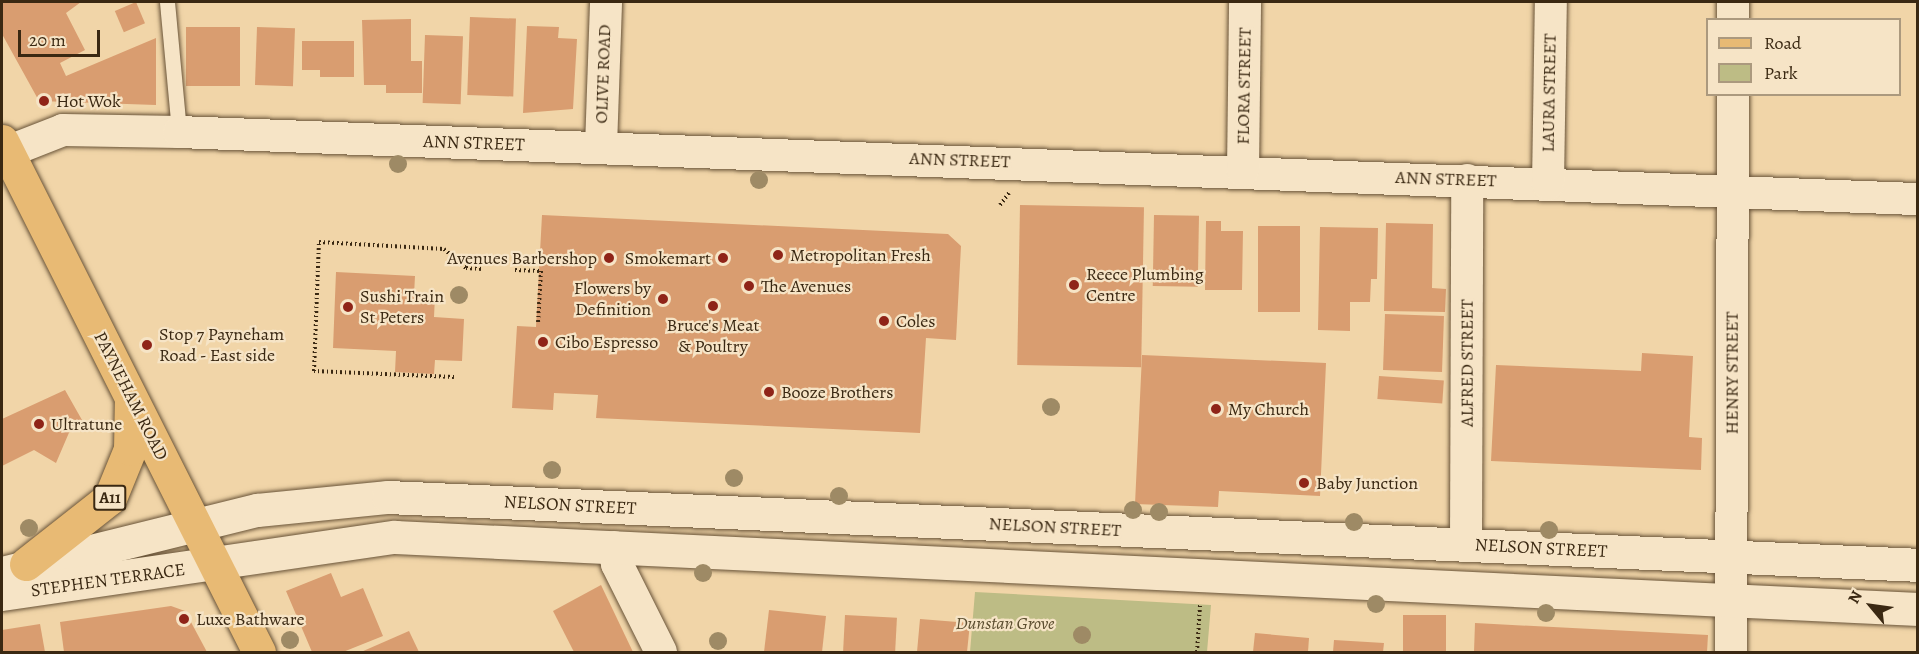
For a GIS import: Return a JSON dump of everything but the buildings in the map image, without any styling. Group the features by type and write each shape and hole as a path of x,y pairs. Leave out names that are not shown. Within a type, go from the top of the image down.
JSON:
{"main road":[{"name":"PAYNEHAM ROAD","path":"4,146 131,394 259,652"},
{"name":"A11","path":"14,569 111,498 130,449 131,394"},
{"name":"NELSON STREET","path":"195,524 257,510 388,497 1917,565"},
{"path":"608,507 614,547"},
{"name":"STEPHEN TERRACE","path":"14,569 195,524"},
{"path":"215,564 395,537 1917,609"},
{"path":"1466,545 1467,588"},
{"name":"STEPHEN TERRACE","path":"2,594 215,564"}],"street":[{"name":"OLIVE ROAD","path":"601,147 606,2"},
{"name":"FLORA STREET","path":"1243,171 1245,2"},
{"name":"LAURA STREET","path":"1548,184 1551,2"},
{"path":"1733,2 1733,18"},
{"name":"HENRY STREET","path":"1731,652 1733,96"},
{"name":"ANN STREET","path":"4,146 63,130 179,132 1243,171 1917,199"},
{"name":"ALFRED STREET","path":"1466,545 1467,180"},
{"path":"614,547 617,564 661,652"}],"lane":[{"path":"167,2 179,132"}],"path":[{"path":"454,377 314,371 319,242 444,249 466,268 483,268"},
{"path":"515,270 541,271 538,323"},
{"path":"1197,652 1202,576"}],"green space":[{"name":"Dunstan Grove","path":"975,592 1211,605 1207,652 970,652"}],"place":[{"name":"Hot Wok","path":"44,101"},
{"name":"Metropolitan Fresh","path":"778,255"},
{"name":"Avenues Barbershop","path":"609,258"},
{"name":"Smokemart","path":"723,258"},
{"name":"Reece Plumbing Centre","path":"1074,285"},
{"name":"The Avenues","path":"749,286"},
{"name":"Flowers by Definition","path":"663,299"},
{"name":"Bruce's Meat & Poultry","path":"713,306"},
{"name":"Sushi Train St Peters","path":"348,307"},
{"name":"Coles","path":"884,321"},
{"name":"Cibo Espresso","path":"543,342"},
{"name":"Stop 7 Payneham Road - East side","path":"147,345"},
{"name":"Booze Brothers","path":"769,392"},
{"name":"My Church","path":"1216,409"},
{"name":"Ultratune","path":"39,424"},
{"name":"Baby Junction","path":"1304,483"},
{"name":"Luxe Bathware","path":"184,619"}]}
